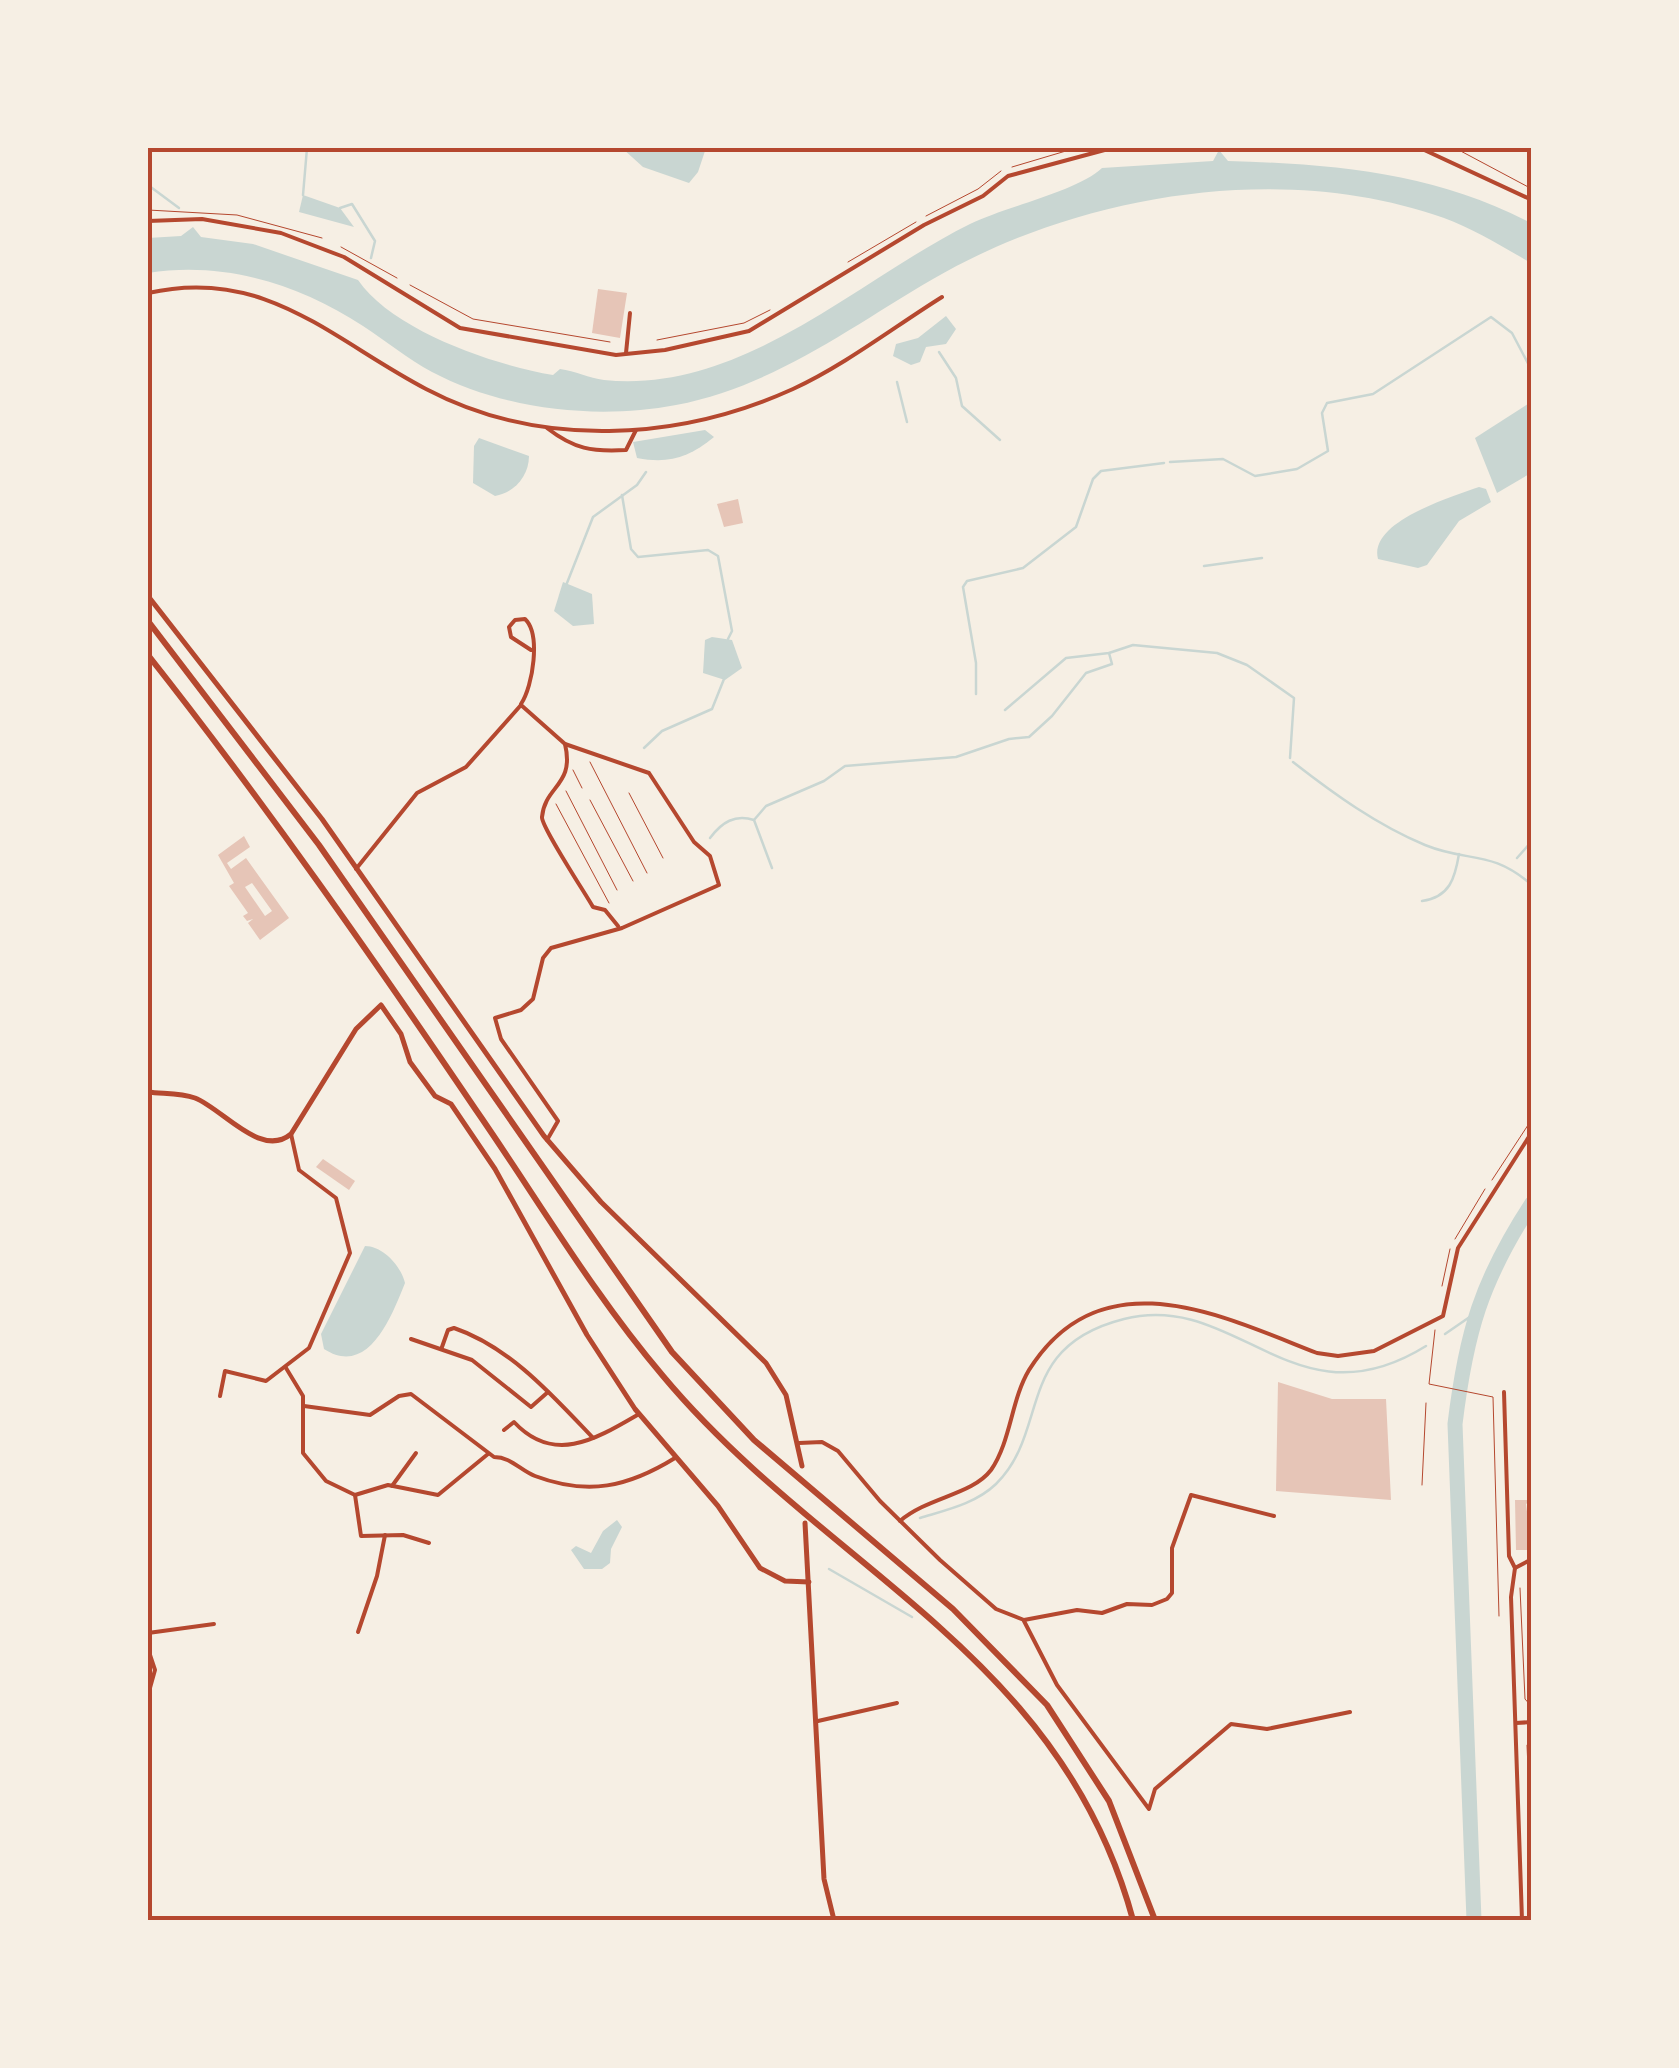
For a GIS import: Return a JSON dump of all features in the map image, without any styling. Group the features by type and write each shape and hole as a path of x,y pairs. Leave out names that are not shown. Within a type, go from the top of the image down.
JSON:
{"highway":[{"path":"148,622 319,845 647,1320 712,1398 784,1468 984,1637 1046,1705 1109,1801 1156,1920"},
{"path":"148,655 309,867 630,1334 696,1414 968,1650 1046,1740 1092,1811 1120,1872 1133,1920"}],"main road":[{"path":"148,596 356,869 547,1140 601,1202 766,1363 786,1396 802,1466"},
{"path":"148,1092 197,1099 263,1141 279,1142 291,1134 356,1030 381,1005 401,1034 410,1062 435,1096 451,1104 494,1168 587,1335 639,1414 718,1506 760,1568 772,1577 809,1582"},
{"path":"806,1524 824,1879 834,1920"}],"street":[{"path":"148,221 202,219 282,233 344,257 460,328 626,353 665,350 749,331 924,226 984,196 1008,176 1112,148"},
{"path":"1420,148 1532,200"},
{"path":"148,292 168,288 228,290 299,310 424,388 488,416 547,428 604,432 711,417 795,388 942,296"},
{"path":"626,353 630,314"},
{"path":"547,428 572,447 591,451 626,450 637,429"},
{"path":"356,869 417,793 466,767 521,704 533,673 530,624 516,620 509,627 511,637 531,650"},
{"path":"521,704 565,744 644,769 710,856 719,886 619,928 551,948 543,958 534,999 494,1021 501,1039 558,1121 547,1140"},
{"path":"565,744 569,762 562,783 542,816 546,832 566,857 593,908 606,911 619,928"},
{"path":"900,1521 919,1505 964,1490 984,1477 997,1458 1030,1369 1064,1332 1113,1308 1164,1301 1193,1306 1326,1355 1374,1351 1443,1316 1458,1248 1532,1132"},
{"path":"220,1396 225,1371 266,1382 309,1348 350,1253 336,1198 299,1170 291,1134"},
{"path":"442,1347 448,1330 458,1328 499,1352 548,1392 593,1438"},
{"path":"411,1339 442,1347 494,1374 532,1407 548,1392"},
{"path":"286,1368 301,1390 303,1453 326,1481 355,1496 392,1486 438,1496 489,1454"},
{"path":"1504,1392 1509,1556 1515,1568 1511,1586 1522,1920"},
{"path":"304,1406 370,1414 398,1396 411,1394 489,1454 505,1457 536,1476 604,1489 642,1477 676,1457"},
{"path":"504,1430 514,1422 533,1440 556,1448 593,1438 639,1414"},
{"path":"799,1443 822,1442 838,1451 900,1521 996,1610 1024,1620 1077,1610 1102,1614 1127,1604 1152,1605 1168,1599 1172,1593 1172,1548 1188,1496 1274,1516"},
{"path":"392,1486 416,1453"},
{"path":"355,1496 361,1536 385,1534 429,1543"},
{"path":"358,1632 378,1576 385,1534"},
{"path":"1515,1568 1532,1560"},
{"path":"1024,1620 1057,1685 1150,1809 1156,1790 1231,1724 1267,1729 1350,1712"},
{"path":"148,1633 214,1624"},
{"path":"148,1649 155,1670 148,1695"},
{"path":"818,1721 897,1703"},
{"path":"1515,1722 1532,1722"}],"lane":[{"path":"1422,1485 1426,1404"}],"path":[{"path":"1456,148 1532,189"},
{"path":"148,210 237,214 292,226 322,238"},
{"path":"341,246 397,278"},
{"path":"410,285 473,318 610,342"},
{"path":"657,340 710,330"},
{"path":"585,750 647,873"},
{"path":"569,762 582,788"},
{"path":"562,783 618,890"},
{"path":"629,793 663,858"},
{"path":"552,796 610,904 606,911"},
{"path":"590,800 632,881"},
{"path":"1492,1180 1532,1119"},
{"path":"1438,1316 1426,1379 1430,1386 1492,1396 1499,1616"},
{"path":"1520,1580 1524,1688 1532,1708"},
{"path":"1532,1739 1527,1745 1532,1860"}],"shaded area":[{"path":"622,148 706,148 698,172 689,183 643,167"},
{"path":"1219,150 1228,161 1384,174 1495,206 1531,223 1531,263 1455,222 1382,200 1316,191 1250,189 1182,195 1116,207 1052,225 990,250 933,279 810,353 746,384 676,405 615,412 520,403 460,385 423,367 339,311 260,279 205,270 148,273 148,238 181,236 193,227 201,237 253,244 358,280 394,315 474,354 553,375 560,369 604,380 655,380 704,370 751,352 970,224 1076,184 1102,168 1213,161"},
{"path":"303,195 340,208 354,227 299,212"},
{"path":"946,316 956,329 946,344 926,347 920,362 911,365 893,356 896,344 918,338"},
{"path":"1531,402 1531,473 1497,493 1475,438"},
{"path":"705,430 714,437 687,454 668,460 637,458 633,442"},
{"path":"479,438 529,456 523,477 508,491 495,496 473,483 474,446"},
{"path":"1479,487 1486,489 1491,502 1459,521 1427,565 1418,568 1378,559 1378,546 1398,523 1432,504"},
{"path":"563,582 592,594 594,624 573,626 554,611"},
{"path":"705,640 732,640 742,668 725,680 703,673"},
{"path":"365,1246 390,1258 405,1283 376,1339 354,1355 340,1356 324,1349 321,1334"},
{"path":"617,1520 622,1527 611,1549 610,1563 602,1569 584,1569 571,1550 576,1546 591,1553 603,1531"}],"building":[{"path":"598,289 627,293 620,338 592,333"},
{"path":"738,499 743,523 724,527 717,504"},
{"path":"244,836 250,847 227,863 231,869 246,858 289,918 260,940 248,923 253,919 247,921 243,916 248,913 229,886 234,883 218,855","holes":["252,883 272,911 265,916 245,887"]},
{"path":"323,1159 355,1181 349,1190 316,1167"},
{"path":"1278,1382 1332,1399 1386,1399 1391,1500 1276,1491"},
{"path":"1515,1500 1532,1500 1526,1504 1532,1550 1516,1550"}],"waterway":[{"path":"303,195 307,148"},
{"path":"148,185 179,208"},
{"path":"340,208 352,204 375,241 371,258"},
{"path":"1170,462 1223,459 1255,476 1297,469 1328,451 1322,413 1327,403 1373,394 1491,317 1512,333 1532,371"},
{"path":"939,352 956,378 962,406 1000,440"},
{"path":"897,382 907,422"},
{"path":"976,694 976,663 963,587 967,581 1023,568 1076,527 1093,479 1101,471 1164,463"},
{"path":"567,583 593,517 637,485 646,472"},
{"path":"622,495 631,549 638,557 708,550 718,556 732,631 728,639"},
{"path":"1204,566 1262,558"},
{"path":"1005,710 1066,658 1109,653 1133,645 1217,653 1247,665 1294,698 1290,758"},
{"path":"772,868 754,820 766,806 824,781 845,766 956,757 1009,739 1029,737 1052,716 1086,673 1112,664 1109,653"},
{"path":"644,748 662,731 712,709 724,679"},
{"path":"1293,762 1390,828 1425,845 1504,866 1532,885"},
{"path":"710,838 729,821 754,820"},
{"path":"1517,858 1532,841"},
{"path":"1422,901 1439,895 1450,885 1459,854"},
{"path":"1474,1920 1455,1424 1478,1309 1500,1258 1532,1203"},
{"path":"1445,1334 1474,1314"},
{"path":"920,1518 970,1501 996,1484 1013,1463 1049,1369 1065,1349 1089,1332 1124,1319 1164,1315 1201,1323 1302,1366 1339,1372 1380,1367 1426,1346"},
{"path":"829,1569 912,1617"}]}
